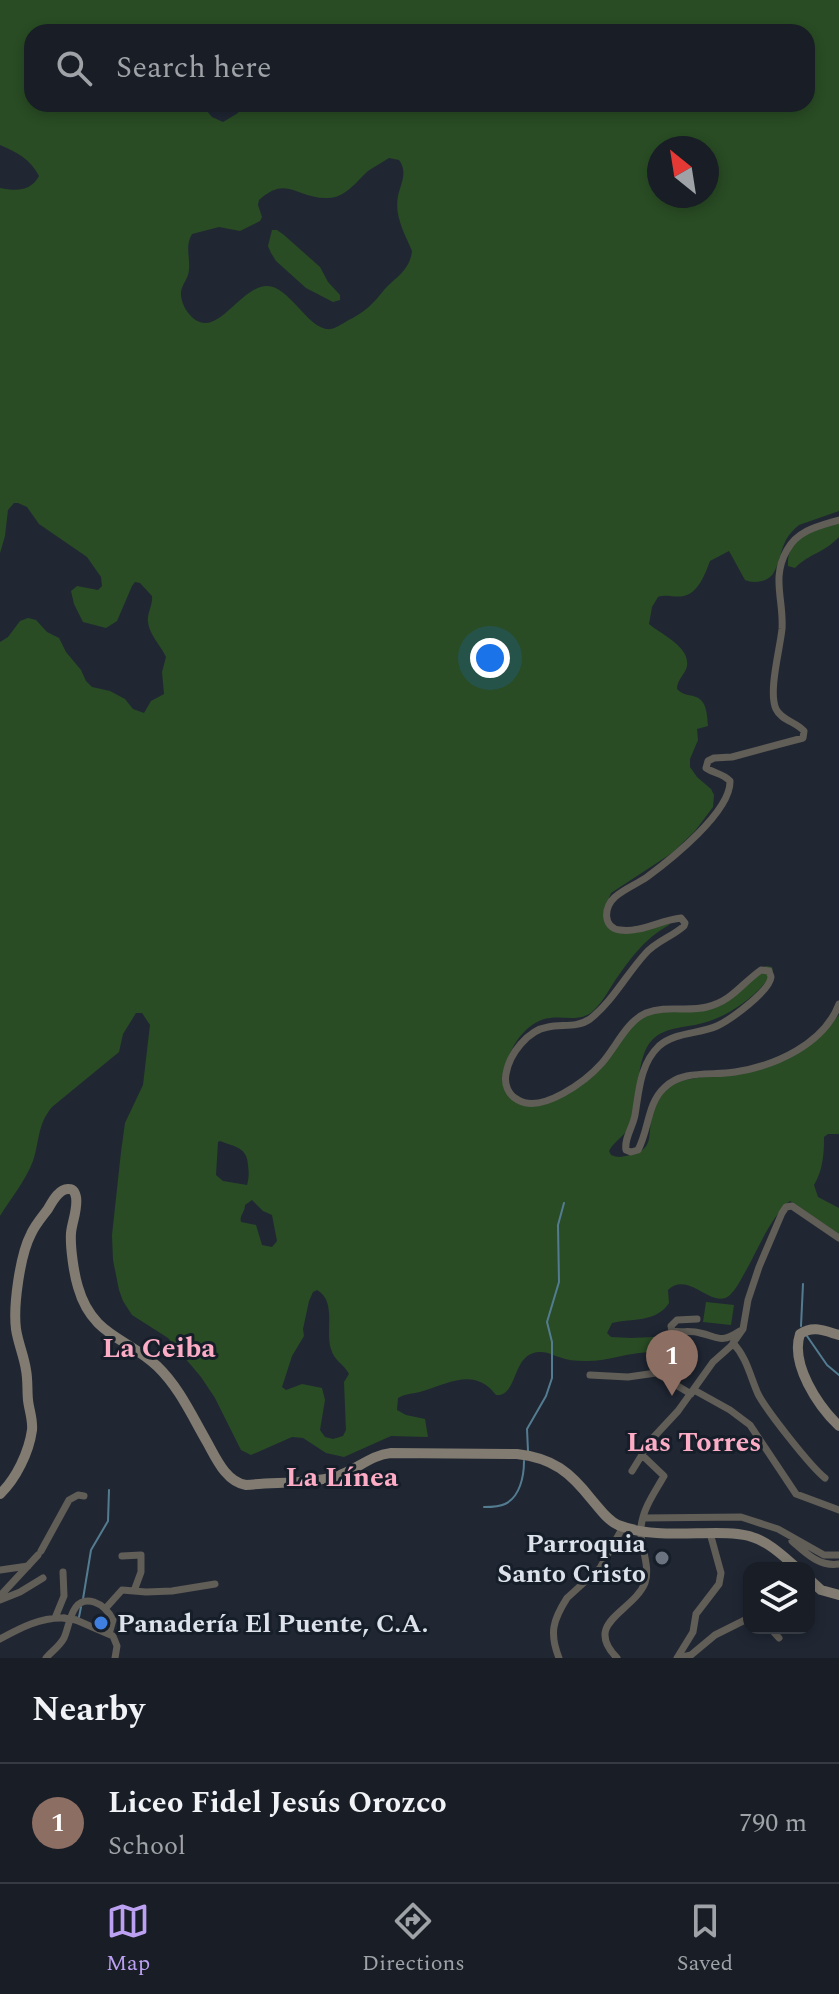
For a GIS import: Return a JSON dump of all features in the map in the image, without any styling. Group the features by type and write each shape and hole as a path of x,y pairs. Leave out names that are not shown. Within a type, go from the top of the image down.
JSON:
{"main road":[{"path":"0,1494 21,1463 33,1425 27,1370 15,1320 20,1269 30,1234 59,1193 71,1189 77,1202 71,1240 77,1284 85,1305 108,1333 148,1359 168,1378 220,1465 236,1482 246,1485 335,1477 377,1455 391,1453 525,1455 541,1458 565,1471 609,1519 623,1527 657,1533 753,1537 790,1562"},
{"path":"839,1335 807,1329 800,1334 797,1346 805,1380 825,1412 839,1426"},
{"path":"815,1584 821,1590 839,1595"}],"street":[{"path":"839,520 806,530 797,537 787,549 780,567 778,583 782,629 772,698 776,711 804,731 803,738 708,761 706,768 723,774 730,781 722,804 686,845 646,877 614,897 606,909 609,924 620,930 681,918 684,926 646,953 606,1003 589,1019 571,1026 542,1028 525,1039 508,1065 506,1085 511,1096 521,1102 554,1098 601,1064 633,1023 647,1013 706,1007 723,1002 761,970 769,971 771,977 767,987 729,1019 715,1027 667,1041 650,1056 641,1077 634,1121 624,1145 631,1152 638,1150 644,1139 651,1110 666,1085 699,1074 734,1073 783,1057 802,1047 827,1027 839,1004"},
{"path":"632,1471 658,1432 743,1329 748,1300 759,1267 786,1207 792,1206 839,1238"},
{"path":"697,1319 677,1320 672,1323 672,1331 699,1332 721,1339 743,1329"},
{"path":"733,1343 742,1353 762,1399 825,1478"},
{"path":"590,1375 628,1377 656,1373 727,1408 750,1425 796,1494 839,1510"},
{"path":"617,1658 607,1645 605,1631 611,1620 633,1601 646,1578 640,1530 646,1508 664,1476 642,1455"},
{"path":"0,1598 40,1553 69,1500 78,1495 84,1496"},
{"path":"643,1518 732,1516 778,1529 824,1555 839,1555"},
{"path":"559,1658 552,1630 563,1604 600,1568 623,1527"},
{"path":"778,1529 826,1565 839,1564"},
{"path":"678,1658 693,1632 698,1609 721,1579 710,1533"},
{"path":"122,1556 141,1555 141,1572 134,1591"},
{"path":"0,1570 28,1566"},
{"path":"60,1618 64,1596 63,1572"},
{"path":"0,1598 20,1592 43,1578"},
{"path":"105,1609 119,1591 172,1591 215,1584"},
{"path":"46,1658 63,1639 72,1614 80,1604 95,1602 105,1609 113,1620 109,1634"},
{"path":"0,1639 41,1620 76,1620 109,1634 117,1643 115,1658"},
{"path":"678,1658 691,1655 715,1635 743,1621"},
{"path":"775,1634 779,1638"}],"green space":[{"path":"0,0 839,0 839,511 799,525 785,542 774,572 765,580 745,580 729,551 710,561 694,591 681,596 658,597 652,607 649,624 684,652 687,666 677,689 700,699 706,709 708,726 697,729 698,740 690,767 711,789 713,807 695,831 672,853 611,893 606,905 605,918 618,928 670,924 638,950 592,1012 582,1017 550,1018 529,1027 518,1039 507,1064 509,1090 533,1105 582,1083 641,1014 718,1007 734,997 760,969 772,967 773,972 767,981 731,1011 710,1021 669,1030 653,1039 640,1068 629,1127 609,1151 611,1155 622,1157 644,1149 649,1139 654,1109 668,1083 737,1070 781,1055 821,1032 839,1015 839,1134 824,1137 822,1162 814,1185 818,1197 839,1208 839,1234 790,1201 770,1225 730,1295 723,1299 716,1298 692,1287 676,1285 668,1290 669,1303 657,1314 612,1323 607,1333 611,1337 631,1338 679,1336 682,1339 672,1351 663,1354 643,1352 592,1361 568,1360 543,1352 531,1354 525,1359 509,1389 503,1394 496,1395 488,1386 471,1379 452,1381 404,1395 398,1398 397,1410 425,1419 428,1437 391,1436 344,1457 326,1453 303,1438 292,1437 251,1455 241,1450 201,1377 168,1338 132,1315 119,1290 112,1235 125,1123 143,1085 150,1025 142,1013 136,1013 123,1034 119,1052 47,1114 30,1168 0,1216 0,642 20,621 28,618 36,620 47,632 59,638 92,687 110,691 125,699 133,709 144,713 151,701 164,694 162,672 166,657 149,626 152,596 140,583 135,582 132,586 117,621 106,628 83,622 71,591 77,586 98,590 102,586 101,577 87,557 39,524 27,507 14,503 8,510 0,553 0,188 22,189 39,176 22,157 0,145","holes":["389,158 399,160 403,178 398,211 412,251 411,258 363,311 335,328 323,328 307,317 284,293 267,286 251,292 212,322 200,322 188,312 181,292 189,272 188,247 192,234 219,227 240,231 260,221 259,200 277,189 334,197 350,189 368,171","218,1142 243,1151 247,1159 247,1185 223,1181 216,1175","252,1200 272,1215 277,1241 272,1247 262,1245 256,1225 241,1222 245,1205","317,1290 327,1301 329,1342 334,1357 349,1374 344,1382 346,1430 343,1436 333,1439 325,1437 320,1430 325,1400 322,1388 302,1384 286,1390 282,1387 292,1356 304,1336 309,1301"]},
{"path":"272,230 284,235 320,267 340,295 340,300 333,302 306,288 276,261 268,246"},
{"path":"839,518 839,537 795,568 788,566 792,547 797,541 812,530"},
{"path":"706,1302 734,1305 731,1325 703,1322"}],"waterway":[{"path":"528,1451 527,1429 546,1396 552,1378 552,1342 547,1322 559,1282 558,1225 564,1203"},
{"path":"801,1326 803,1284"},
{"path":"807,1336 827,1365 839,1375"},
{"path":"484,1507 495,1507 510,1501 518,1491 524,1461"},
{"path":"83,1599 91,1550 108,1521 109,1490"},
{"path":"79,1617 81,1607"}],"place":[{"name":"Liceo Fidel Jesús Orozco","path":"672,1396"},
{"name":"Parroquia Santo Cristo","path":"662,1558"},
{"name":"Panadería El Puente, C.A.","path":"101,1623"}],"district":[{"name":"La Ceiba","path":"159,1347"},
{"name":"Las Torres","path":"694,1441"},
{"name":"La Línea","path":"342,1476"}]}
